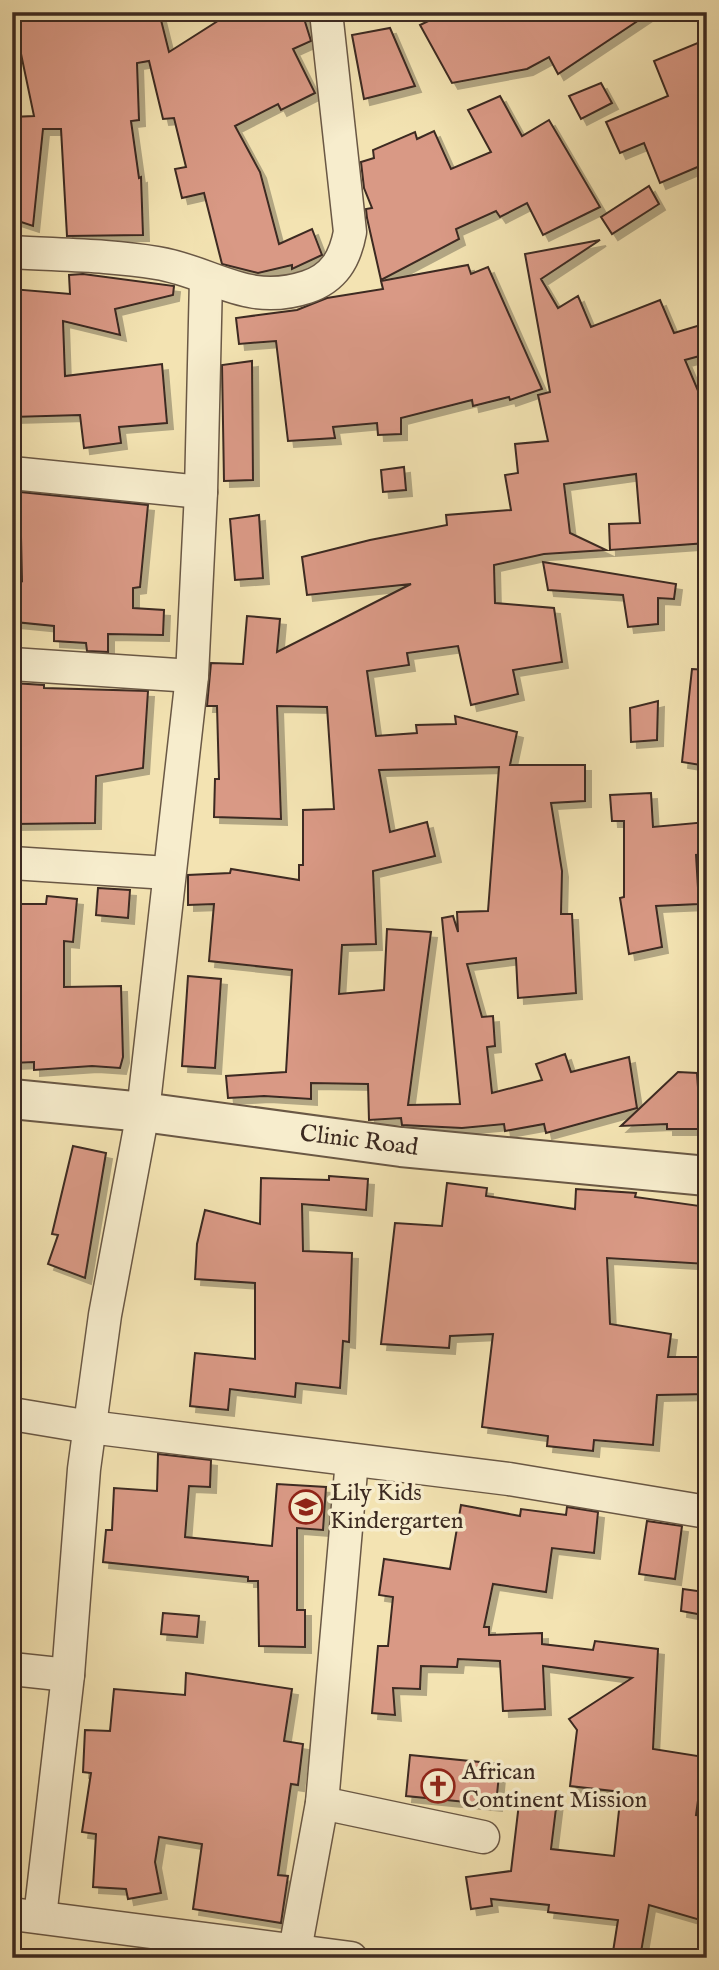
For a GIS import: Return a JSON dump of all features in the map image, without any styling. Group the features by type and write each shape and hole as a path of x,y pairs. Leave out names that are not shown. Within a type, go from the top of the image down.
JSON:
{"street":[{"path":"12,252 157,263 246,292 269,295 314,284 340,264 349,232 326,12"},
{"path":"205,279 201,492 192,676 143,1112 105,1315 90,1427 68,1675 26,1915 351,1958"},
{"path":"12,472 201,492"},
{"path":"12,664 192,676"},
{"path":"12,863 168,873"},
{"name":"Clinic Road","path":"12,1099 143,1112 401,1147 707,1176"},
{"path":"12,1414 90,1427 509,1479 707,1512"},
{"path":"295,1950 323,1803 352,1460"},
{"path":"12,1669 68,1675"},
{"path":"323,1803 483,1837"}],"building":[{"path":"12,12 159,12 169,52 232,12 302,12 311,41 293,49 315,93 281,110 278,104 235,126 260,172 279,244 312,229 322,255 292,269 292,265 258,273 222,264 204,193 182,198 175,169 186,167 174,118 163,119 149,61 137,63 139,120 131,121 139,178 141,177 143,235 67,236 61,129 43,129 33,226 12,219 12,117 34,116 20,49 12,50"},
{"path":"447,12 651,12 558,74 549,57 527,69 452,83 420,25"},
{"path":"390,28 415,86 364,99 352,35"},
{"path":"700,42 707,60 707,163 660,183 644,143 620,153 606,122 668,96 654,61"},
{"path":"601,83 612,103 581,119 569,96"},
{"path":"500,96 522,136 549,120 600,207 543,235 527,203 500,217 496,211 456,229 459,239 381,280 367,218 366,209 372,208 364,188 361,162 374,158 373,150 415,132 417,139 434,131 451,169 491,152 468,110"},
{"path":"649,186 659,204 612,234 601,217"},
{"path":"600,240 541,279 558,308 578,296 591,327 660,300 674,333 707,323 707,354 685,360 707,412 707,543 610,550 609,524 640,523 636,474 564,484 570,533 606,550 544,554 494,565 495,603 554,608 562,662 513,670 518,694 471,705 458,646 407,653 409,665 367,671 376,736 417,733 416,725 456,724 455,716 517,732 510,765 585,765 585,801 551,803 562,871 561,914 572,914 576,993 518,998 516,958 467,964 482,1017 493,1016 495,1046 487,1047 492,1093 542,1080 536,1064 565,1054 571,1072 629,1057 637,1108 546,1133 544,1124 505,1131 504,1124 462,1128 402,1125 401,1118 369,1120 368,1084 311,1083 311,1099 264,1096 228,1098 226,1076 286,1072 292,970 209,961 214,904 188,905 188,875 230,873 231,869 299,880 299,865 303,865 303,810 334,809 327,707 277,706 281,819 214,817 215,779 219,779 217,706 207,706 211,663 243,664 247,616 280,619 277,652 411,584 307,595 302,557 447,525 446,515 511,510 505,475 518,473 515,444 548,441 538,395 550,392 525,254","holes":["499,767 488,911 457,912 458,932 453,916 442,918 460,1104 408,1105 431,932 387,929 384,990 339,994 342,945 376,944 373,871 435,856 427,822 390,832 379,770"]},
{"path":"468,265 471,274 488,267 542,389 510,400 509,397 473,406 472,400 401,418 401,434 378,435 377,423 333,427 335,438 288,441 276,341 239,344 236,318 297,310 327,298 383,289 381,281"},
{"path":"83,274 174,286 173,295 115,309 120,335 63,321 65,376 162,364 167,423 119,427 121,443 84,448 80,415 12,417 12,289 70,294 69,275"},
{"path":"252,361 253,480 224,481 222,365"},
{"path":"404,467 406,490 383,492 381,470"},
{"path":"20,492 148,505 140,587 133,588 133,608 164,610 163,635 108,634 108,652 87,651 86,643 54,641 54,626 15,622 19,580 22,581"},
{"path":"259,515 263,578 235,580 230,519"},
{"path":"543,562 676,584 674,599 658,598 658,624 628,627 623,595 548,590"},
{"path":"692,669 707,670 707,766 682,762"},
{"path":"12,683 44,685 44,688 148,691 143,768 96,776 95,823 12,824"},
{"path":"658,701 657,740 631,742 630,708"},
{"path":"651,793 653,827 707,822 707,854 696,855 699,904 656,906 662,947 629,954 620,898 624,897 624,821 612,821 610,795"},
{"path":"98,888 130,890 128,918 96,915"},
{"path":"47,896 77,899 73,942 64,941 64,987 121,986 123,1057 120,1068 92,1066 34,1070 34,1062 12,1063 12,961 18,961 18,904 46,904"},
{"path":"188,976 221,979 215,1068 182,1066"},
{"path":"678,1072 697,1073 701,1129 667,1129 667,1124 621,1126"},
{"path":"73,1146 106,1153 85,1278 48,1264 58,1235 52,1234"},
{"path":"329,1176 368,1179 366,1210 302,1204 303,1251 352,1253 349,1342 343,1341 340,1388 296,1383 295,1397 230,1389 228,1410 190,1406 195,1353 255,1359 255,1283 195,1279 197,1244 205,1210 260,1224 261,1178 329,1180"},
{"path":"447,1183 487,1188 486,1196 575,1209 576,1189 636,1193 635,1197 707,1207 707,1264 607,1258 610,1324 671,1334 668,1357 707,1357 707,1394 657,1395 653,1445 594,1440 593,1451 547,1446 548,1436 482,1427 493,1334 450,1336 449,1348 381,1344 395,1223 442,1226"},
{"path":"158,1454 211,1460 210,1487 189,1486 185,1537 272,1546 277,1484 326,1487 323,1530 297,1528 297,1610 305,1610 305,1647 259,1646 258,1581 248,1581 248,1577 103,1562 106,1530 112,1530 114,1488 157,1491"},
{"path":"461,1505 520,1516 521,1509 566,1515 567,1507 598,1512 594,1553 552,1548 546,1592 493,1584 484,1627 489,1627 489,1635 542,1633 542,1644 593,1650 595,1641 658,1649 653,1749 704,1757 696,1815 707,1816 707,1922 649,1905 640,1958 612,1958 618,1920 548,1912 549,1905 491,1899 492,1906 471,1909 466,1877 511,1871 520,1795 557,1800 551,1849 614,1856 621,1792 570,1786 577,1730 569,1719 632,1678 543,1666 545,1709 503,1711 500,1661 458,1659 457,1667 421,1666 420,1689 393,1688 395,1715 372,1713 378,1646 388,1646 393,1597 379,1595 384,1559 450,1569"},
{"path":"647,1521 682,1526 675,1579 639,1574"},
{"path":"683,1589 705,1592 703,1615 681,1611"},
{"path":"163,1613 199,1616 197,1637 161,1634"},
{"path":"186,1673 292,1689 284,1741 303,1744 298,1785 291,1784 278,1875 288,1876 281,1923 193,1909 202,1844 159,1837 155,1862 161,1893 128,1899 126,1889 93,1887 96,1834 82,1832 91,1773 83,1772 85,1730 110,1731 114,1689 185,1695"},
{"path":"410,1755 500,1764 496,1805 406,1796"}],"place":[{"name":"Lily Kids Kindergarten","path":"306,1507"},
{"name":"African Continent Mission","path":"438,1786"}]}
